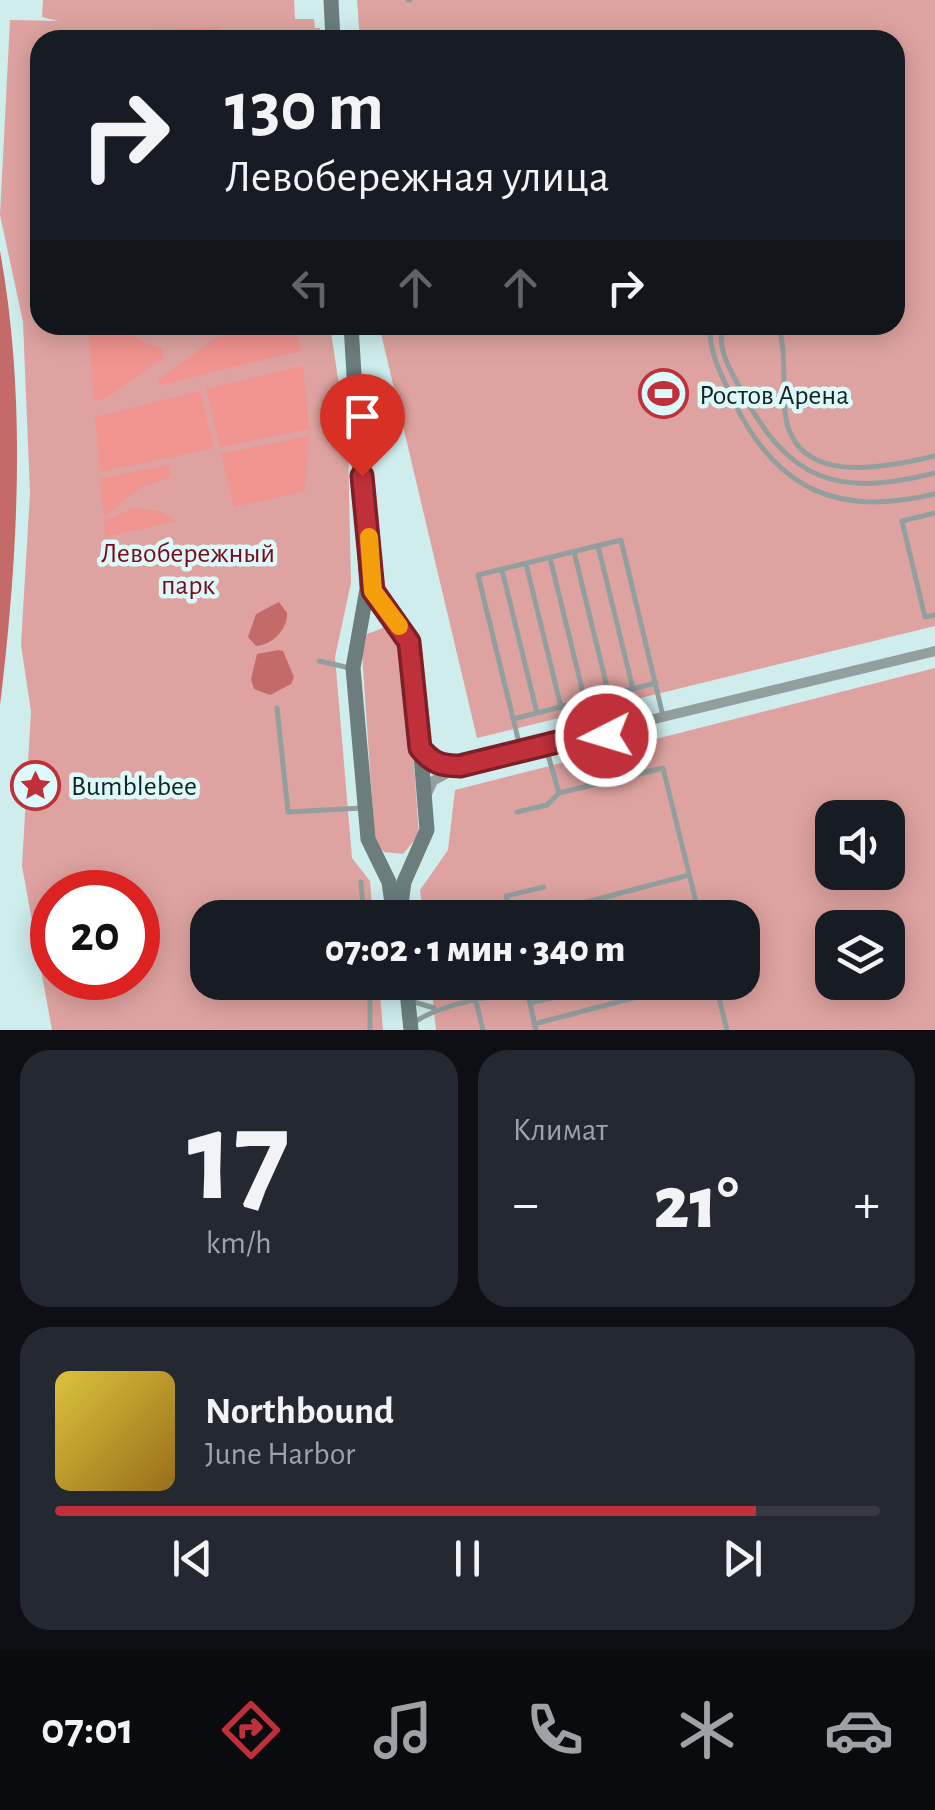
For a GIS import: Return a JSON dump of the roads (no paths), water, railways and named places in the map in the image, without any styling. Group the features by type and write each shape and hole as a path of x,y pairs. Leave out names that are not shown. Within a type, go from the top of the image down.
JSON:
{"main road":[{"path":"331,0 332,30"},
{"path":"352,335 373,591 400,626 412,656 420,748 427,830 400,900"},
{"path":"365,514 367,589 353,668 368,839 377,852 394,900"},
{"path":"358,636 373,622 387,621 400,626"},
{"path":"377,852 393,859 416,852"},
{"path":"405,1000 408,1029"}],"street":[{"path":"420,748 441,766 460,766 935,651"},
{"path":"424,803 433,781 460,766"}],"lane":[{"path":"711,335 714,360 742,419 756,442 786,472 808,487 850,502 894,504 935,494"},
{"path":"723,335 722,350 754,416 785,456 814,475 873,486 935,474"},
{"path":"779,335 784,408 795,441 829,464 882,468 935,456"},
{"path":"935,513 902,521 924,617 935,614"},
{"path":"521,751 478,575 598,545 621,540 663,716"},
{"path":"598,545 633,689"},
{"path":"574,551 609,695"},
{"path":"550,557 585,701"},
{"path":"526,563 561,707"},
{"path":"502,569 537,712"},
{"path":"319,661 353,668"},
{"path":"513,718 656,683"},
{"path":"277,708 288,812 364,808"},
{"path":"606,730 617,777"},
{"path":"546,744 559,793"},
{"path":"517,812 547,804 559,793 662,768 695,900"},
{"path":"594,900 689,875"},
{"path":"360,882 362,900"},
{"path":"507,900 506,896 544,887"},
{"path":"370,1000 370,1030"},
{"path":"422,1000 436,1009"},
{"path":"408,1029 436,1009 485,1000"},
{"path":"534,1000 529,1001 535,1027 630,1000"},
{"path":"720,1000 727,1030"},
{"path":"476,1002 483,1030"}],"place":[{"name":"Ростов Арена","path":"664,394"},
{"name":"Bumblebee","path":"36,785"}],"park label":[{"name":"Левобережный парк","path":"188,568"}]}
